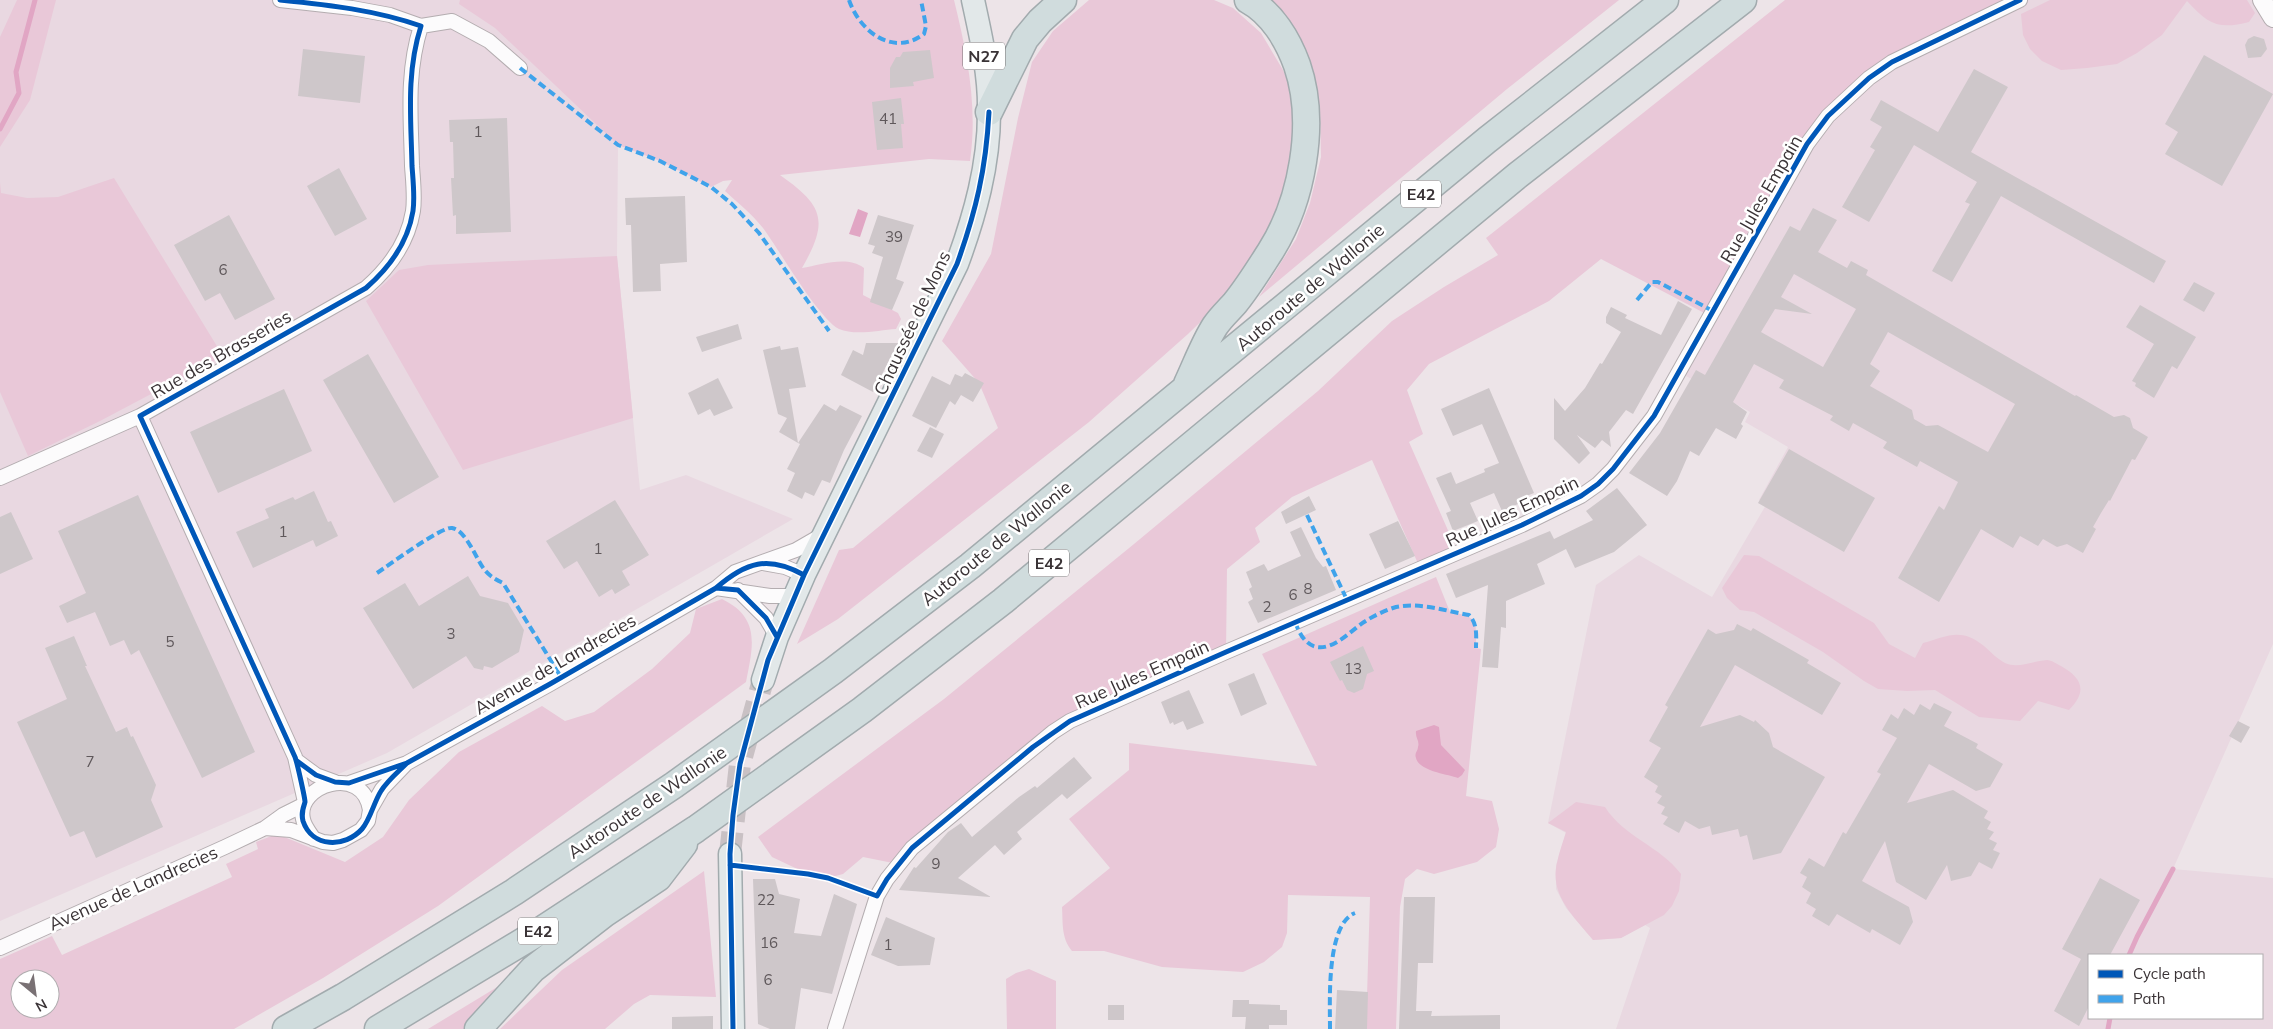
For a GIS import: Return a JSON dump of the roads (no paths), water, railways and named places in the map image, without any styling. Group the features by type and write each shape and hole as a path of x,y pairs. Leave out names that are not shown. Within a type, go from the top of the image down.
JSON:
{"highway":[{"path":"990,112 1025,39 1040,21 1063,0"},
{"path":"1182,393 1215,326 1237,301 1270,252 1283,228 1301,175 1305,148 1305,121 1304,95 1299,72 1292,50 1277,26 1255,4 1248,0"},
{"name":"Autoroute de Wallonie","path":"286,1029 344,997 514,892 682,780 833,672 970,566 1487,140 1665,0"},
{"name":"E42","path":"378,1029 537,933 696,829 862,710 1003,601 1518,175 1743,0"},
{"path":"478,1029 533,969 604,914 658,878 696,829"}],"main road":[{"name":"N27","path":"973,0 982,41 990,112"},
{"name":"Chaussée de Mons","path":"825,533 957,264 972,223 981,188 990,112"},
{"name":"N27","path":"763,680 777,637 825,533"},
{"path":"730,854 733,1029"}],"street":[{"path":"280,0 352,4 421,26 452,21 489,41 520,68"},
{"name":"Rue Jules Empain","path":"836,1029 877,896 887,879 912,848 1053,732 1070,721 1217,656 1522,525 1581,496 1598,484 1614,469 1654,416 1807,144 1828,116 1870,78 1892,62 2020,0"},
{"path":"2262,0 2273,18"},
{"name":"Rue des Brasseries","path":"0,478 140,416 366,288 379,276 404,241 413,211 410,72 421,26"},
{"name":"Rue des Brasseries","path":"140,416 297,761 304,803"},
{"name":"Avenue de Landrecies","path":"0,948 265,828 282,815 304,803 315,792 407,763 550,684 716,588 735,572 796,550 825,533"},
{"name":"Avenue de Landrecies","path":"760,563 785,566 804,575"},
{"path":"716,588 770,596 795,596"},
{"path":"738,590 766,618 777,637"},
{"path":"297,761 316,775 364,792 370,810"},
{"name":"Avenue de Landrecies","path":"265,828 291,830 333,843 343,840 361,830 368,821 370,810 382,789 407,763"},
{"path":"304,803 303,820 314,838"}],"waterway":[{"path":"0,129 19,93 16,72 35,0"},
{"path":"2129,954 2173,869"},
{"path":"2108,1029 2110,1019"}],"tunnel":[{"path":"730,854 740,764 763,680"}]}
